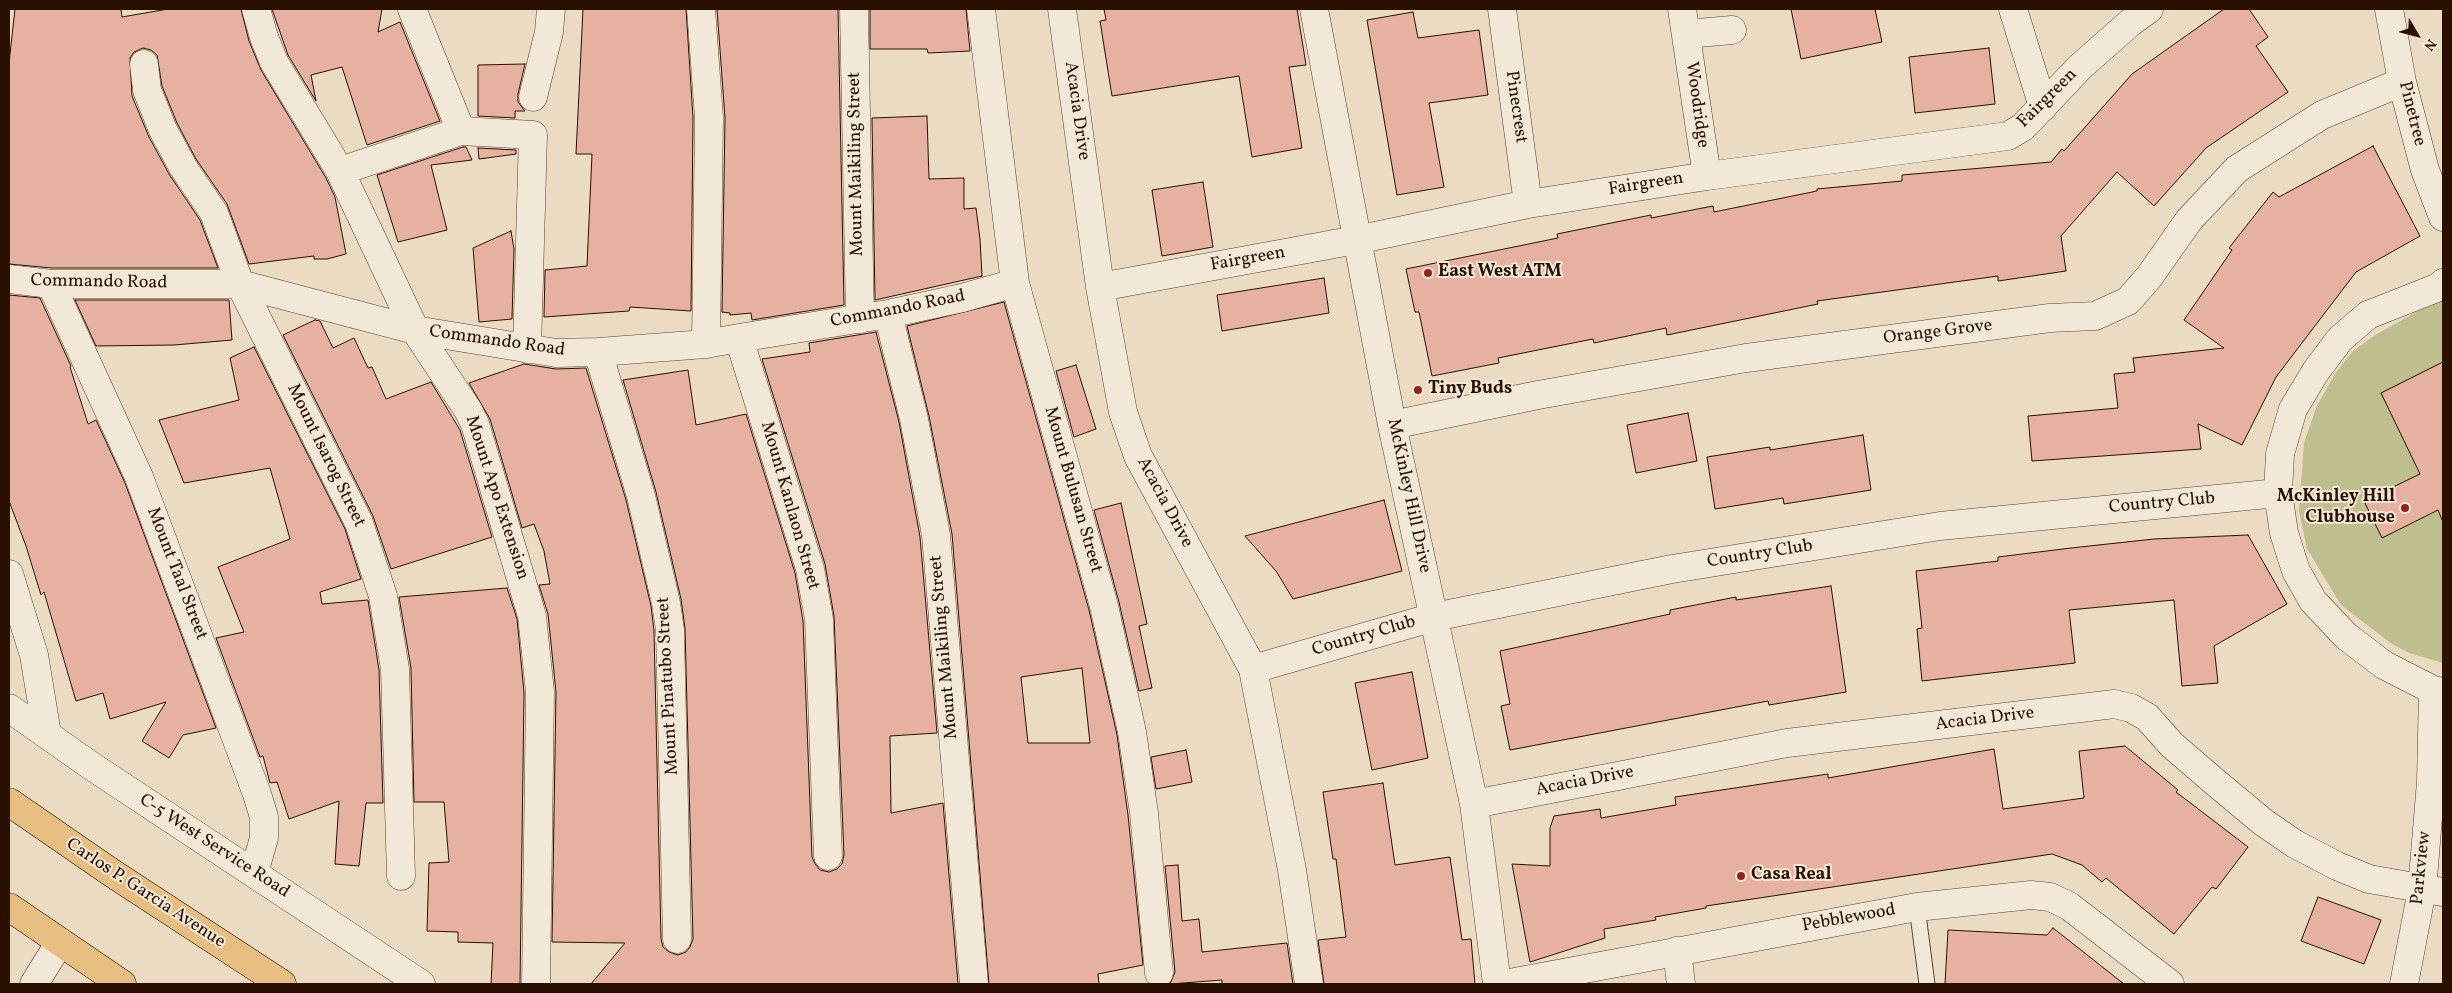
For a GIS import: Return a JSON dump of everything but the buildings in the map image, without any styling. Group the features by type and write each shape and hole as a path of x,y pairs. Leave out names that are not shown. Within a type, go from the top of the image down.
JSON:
{"main road":[{"name":"Carlos P. Garcia Avenue","path":"9,802 112,874 282,984"},
{"path":"9,907 122,984"}],"street":[{"name":"Mount Apo Extension","path":"256,9 274,62 340,170 415,330 468,410 475,424 532,616 540,692 536,984"},
{"path":"412,9 461,131"},
{"path":"534,97 549,32 551,9"},
{"path":"700,9 709,118 706,344"},
{"name":"Mount Maikiling Street","path":"854,9 860,319"},
{"name":"Mount Bulusan Street","path":"981,9 1015,283 1104,606 1132,732 1144,814 1159,973"},
{"name":"Acacia Drive","path":"1062,9 1100,287 1120,403 1138,456 1253,669 1292,870 1310,984"},
{"name":"McKinley Hill Drive","path":"1314,9 1392,425 1474,804 1497,984"},
{"name":"Pinecrest","path":"1502,9 1528,204"},
{"path":"2012,9 2042,107"},
{"name":"Fairgreen","path":"1100,287 1356,240 1528,204 1707,176 2008,136 2023,127 2080,67 2131,22 2149,9"},
{"name":"Pinetree","path":"2389,9 2402,82 2425,170 2443,217"},
{"name":"Woodridge","path":"1707,176 1684,22 1732,30"},
{"name":"Mount Isarog Street","path":"144,64 147,90 162,130 183,167 214,213 240,284 359,522 383,596 395,669 401,876"},
{"name":"Orange Grove","path":"1392,425 1538,394 1746,358 2050,318 2095,316 2128,301 2149,277 2188,220 2237,169 2322,115 2402,82"},
{"path":"340,170 461,131 532,135 527,349"},
{"name":"Commando Road","path":"9,279 51,284 240,284 415,330 556,353 598,352 706,344 888,314 962,298 1015,283"},
{"path":"2438,691 2384,665 2346,636 2313,601 2296,571 2284,533 2278,494 2280,454 2293,409 2316,371 2340,339 2368,315 2439,287 2443,282"},
{"name":"Mount Taal Street","path":"51,284 139,477 257,794 264,817 264,838 254,874"},
{"name":"Mount Maikiling Street","path":"888,314 914,419 936,535 974,984"},
{"name":"Mount Kanlaon Street","path":"739,338 810,569 819,619 828,856"},
{"name":"Mount Pinatubo Street","path":"598,352 641,496 666,603 670,630 677,939"},
{"name":"Country Club","path":"1253,669 1434,617 1672,569 1940,526 2278,494"},
{"path":"9,574 34,655 47,734"},
{"name":"Parkview","path":"2404,984 2432,891 2431,782 2438,691"},
{"name":"Acacia Drive","path":"1474,804 1787,743 2114,704 2131,708 2147,718 2172,745 2263,822 2295,844 2337,866 2369,879 2432,891"},
{"name":"C-5 West Service Road","path":"9,708 90,765 421,984"},
{"name":"Pebblewood","path":"1504,984 1677,950 1917,907 2031,895 2050,897 2069,906 2170,984"},
{"path":"34,984 60,942"},
{"path":"1677,950 1681,984"}],"lane":[{"path":"1917,907 1927,984"}],"shaded area":[{"path":"2443,297 2443,663 2409,653 2392,644 2341,605 2307,549 2299,511 2304,443 2316,408 2334,375 2352,352 2375,335"}],"place":[{"name":"East West ATM","path":"1428,273"},
{"name":"Tiny Buds","path":"1418,390"},
{"name":"McKinley Hill Clubhouse","path":"2405,508"},
{"name":"Casa Real","path":"1741,876"}]}
